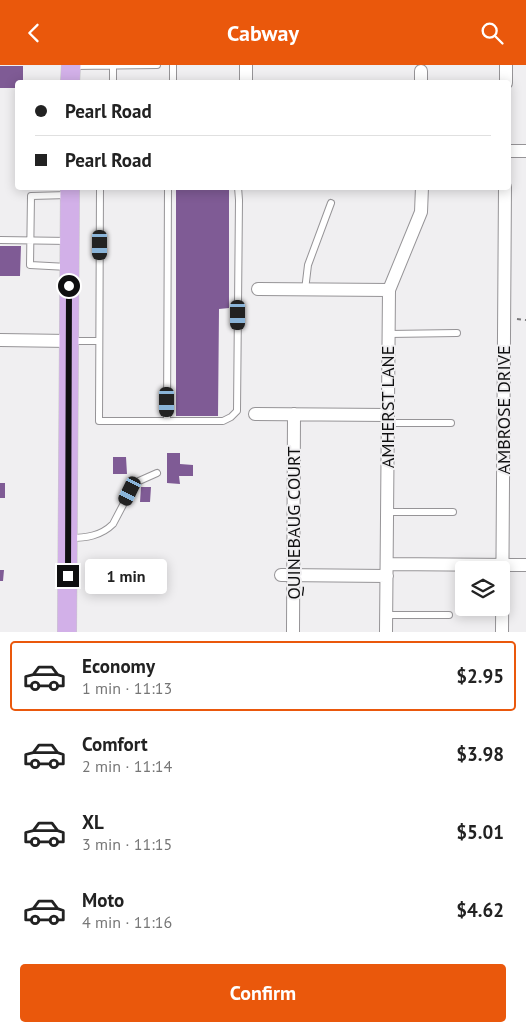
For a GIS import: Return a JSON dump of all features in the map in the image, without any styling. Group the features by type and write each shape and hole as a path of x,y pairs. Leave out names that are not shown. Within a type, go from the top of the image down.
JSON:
{"main road":[{"path":"67,632 70,191"}],"street":[{"path":"246,65 246,80"},
{"path":"506,65 506,80"},
{"path":"511,151 526,151"},
{"name":"AMHERST LANE","path":"386,632 389,291 421,212 422,190"},
{"name":"AMBROSE DRIVE","path":"502,561 505,190"},
{"path":"258,289 389,291"},
{"path":"0,340 69,341"},
{"path":"255,414 388,419"},
{"name":"QUINEBAUG COURT","path":"293,632 287,575 294,414"},
{"path":"510,565 526,565"},
{"path":"287,575 455,567"},
{"name":"AMBROSE DRIVE","path":"502,616 502,632"}],"lane":[{"path":"71,71 113,65 157,65"},
{"path":"113,65 113,80"},
{"path":"173,65 173,80"},
{"path":"100,190 99,421 223,421 237,411 238,190"},
{"path":"167,421 168,190"},
{"path":"69,267 30,265 30,240 32,196 70,191"},
{"path":"305,290 308,265 331,203"},
{"path":"0,240 69,241"},
{"path":"388,334 457,333"},
{"path":"69,341 99,341"},
{"path":"388,419 451,423"},
{"path":"68,538 93,536 110,528 134,485 157,473"},
{"path":"387,512 453,512"},
{"path":"386,615 449,615"}],"building":[{"path":"0,66 23,66 23,80 15,80 15,88 0,88"},
{"path":"176,190 229,190 229,308 219,309 218,416 176,416"},
{"path":"0,246 21,246 20,276 0,276"},
{"path":"167,453 180,453 180,464 193,465 193,476 179,476 180,484 167,483"},
{"path":"113,457 126,457 127,474 113,474"},
{"path":"0,483 5,483 5,498 0,498"},
{"path":"141,487 151,487 150,502 140,502"},
{"path":"0,570 4,570 3,581 0,581"}],"route":[{"path":"68,576 69,286"}]}
